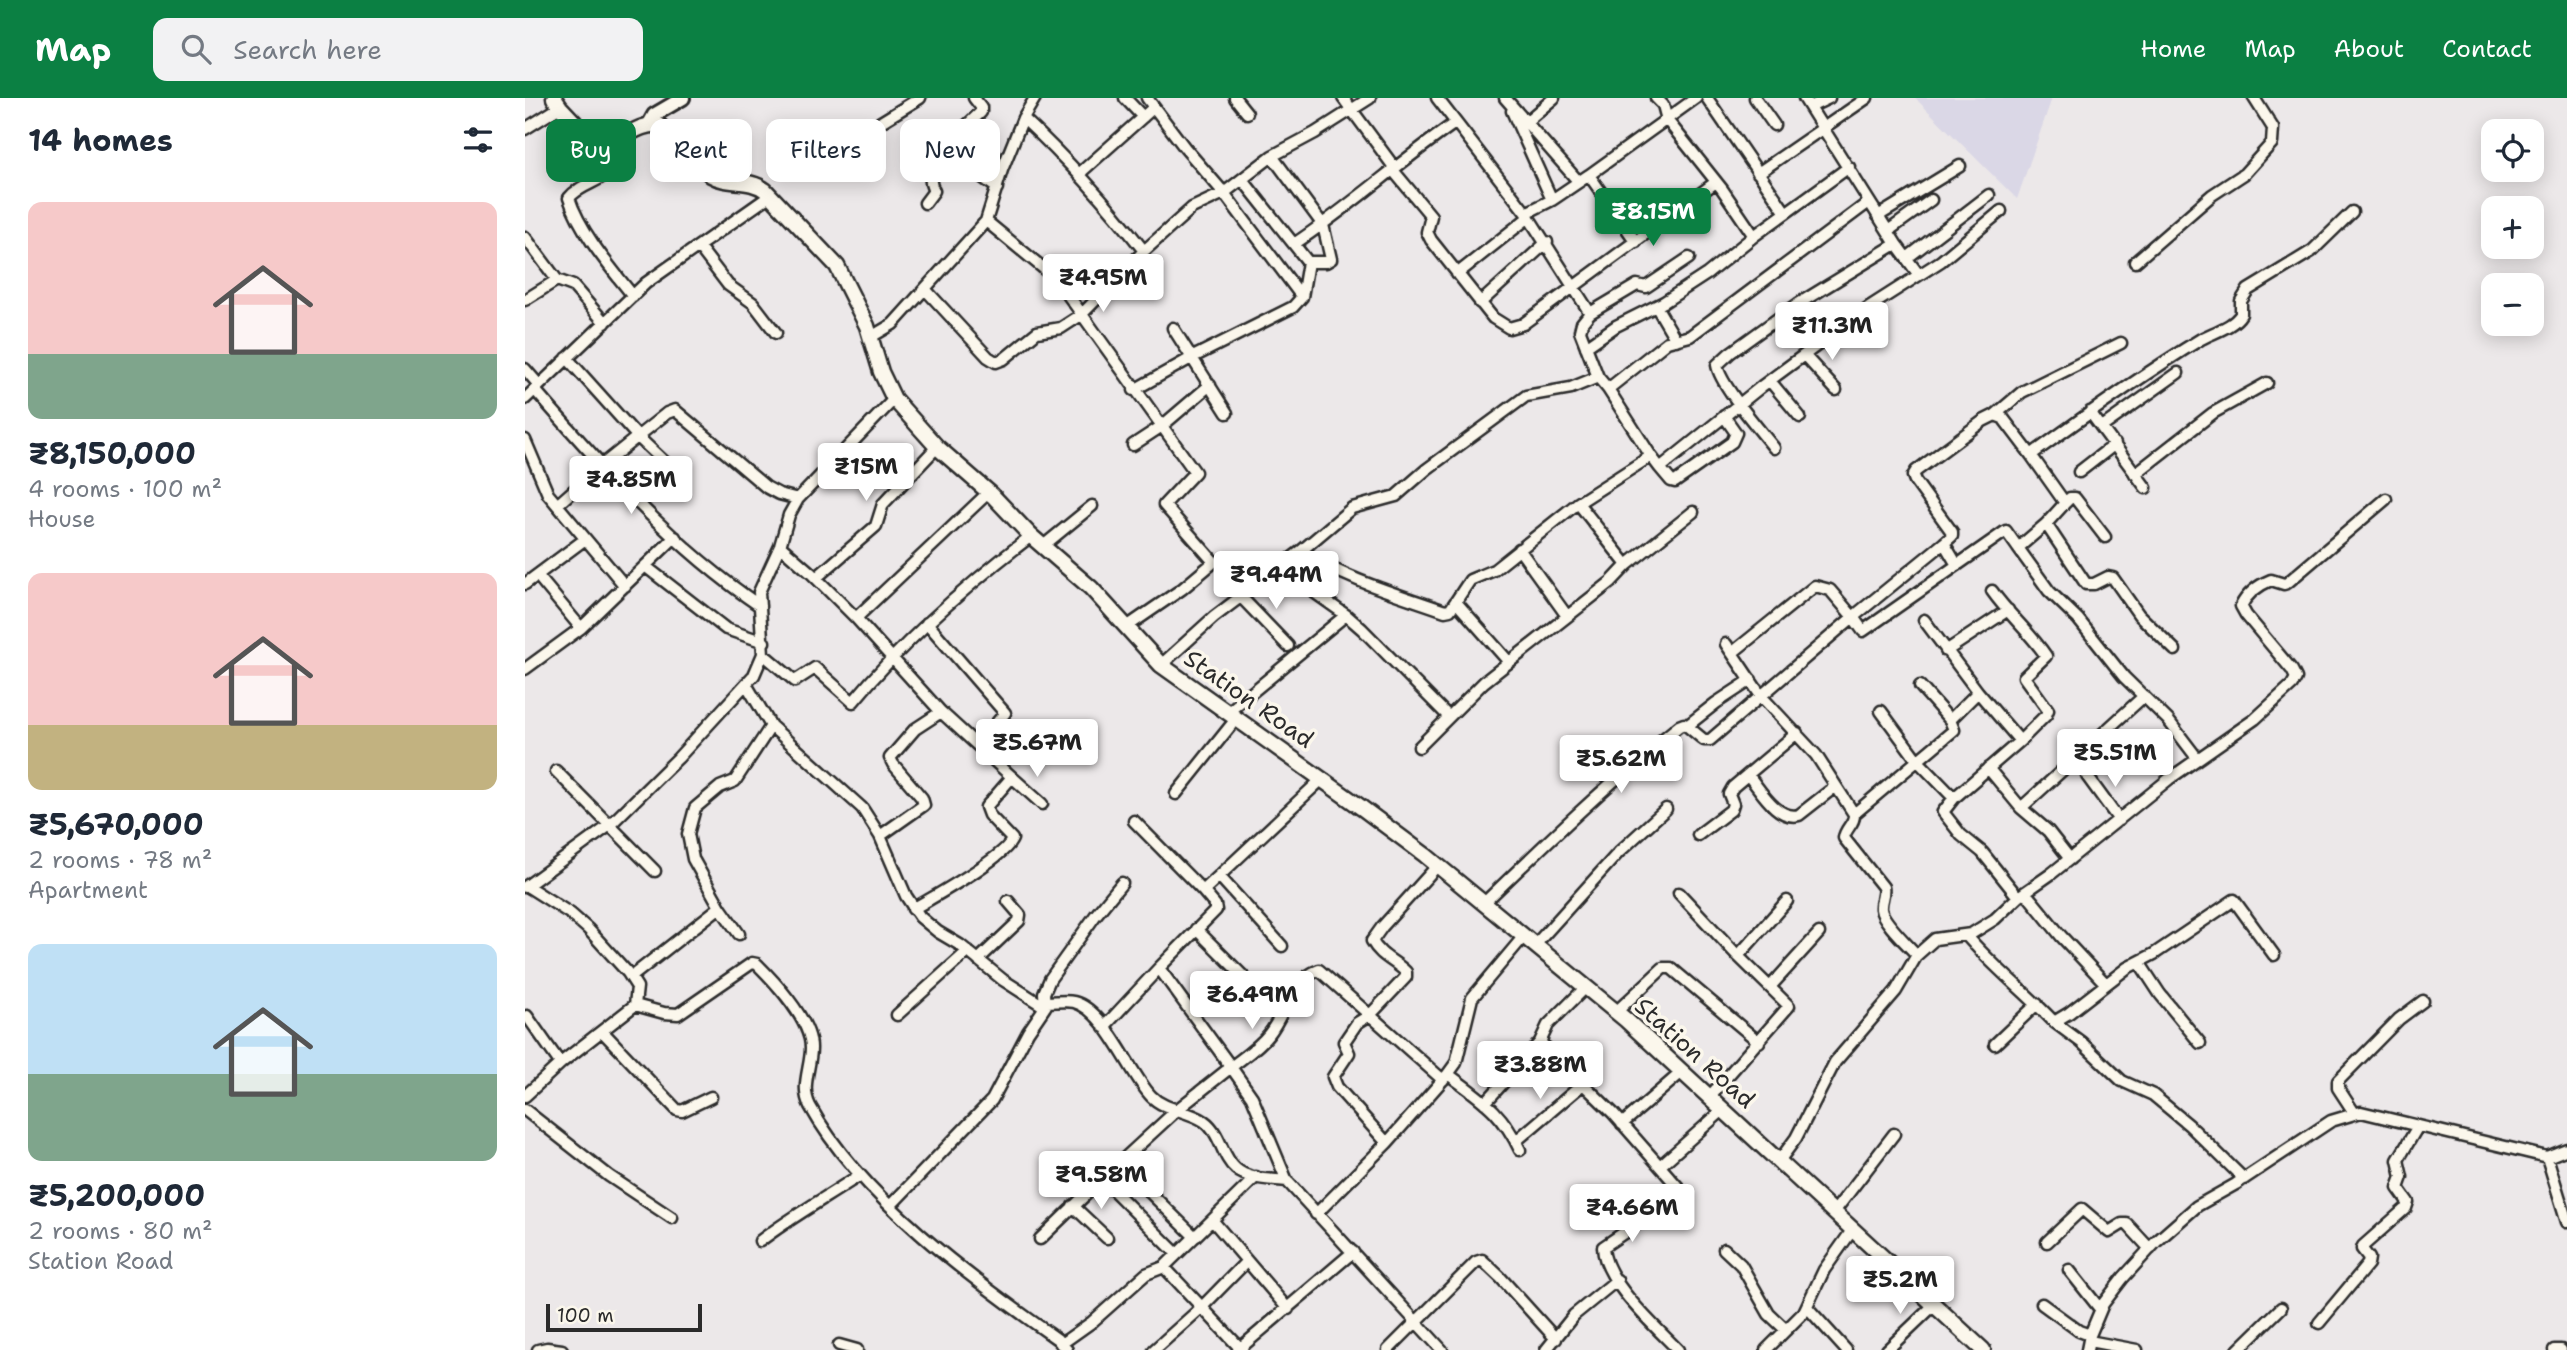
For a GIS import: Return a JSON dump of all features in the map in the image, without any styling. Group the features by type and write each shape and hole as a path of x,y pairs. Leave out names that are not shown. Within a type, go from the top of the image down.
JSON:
{"main road":[{"path":"557,103 572,119"},
{"path":"636,130 649,124"},
{"name":"Station Road","path":"649,124 659,125 666,130 711,175 719,179 759,185 771,195 837,266 871,337 881,372 894,399 937,447 989,492 1031,536 1091,588 1161,665 1438,865 1586,987 1683,1071 1983,1350"}],"street":[{"path":"649,124 654,115 683,98"},
{"path":"886,119 920,98"},
{"path":"973,119 981,111 974,98"},
{"path":"871,337 893,324 986,221 1023,118 1035,98"},
{"path":"1125,98 1143,117"},
{"path":"1235,98 1247,113"},
{"path":"1343,98 1431,216 1427,234 1480,303 1503,326 1517,327 1716,182"},
{"path":"925,289 988,357 996,362 1004,359 1037,332 1061,328 1081,315 1144,251 1192,208 1224,193 1272,156 1370,98"},
{"path":"1437,98 1528,215 1590,313"},
{"path":"1527,121 1554,98"},
{"path":"1656,98 1663,105 1667,120 1754,236"},
{"path":"1457,274 1528,215 1696,98"},
{"path":"1707,98 1786,213"},
{"path":"1755,98 1774,125"},
{"path":"1829,98 1807,103 1896,244 1919,275"},
{"path":"1758,173 1867,98"},
{"path":"2134,262 2211,195 2244,174 2268,149 2274,136 2273,128 2254,98"},
{"path":"1507,100 1577,181"},
{"path":"1507,100 1552,200"},
{"path":"525,129 557,103"},
{"path":"1080,173 1143,117 1150,103 1224,193 1302,296"},
{"path":"1023,118 1080,173 1144,251"},
{"path":"1294,244 1324,225 1393,168 1454,123"},
{"path":"1272,156 1324,225 1331,259 1326,262 1308,262"},
{"path":"1878,216 1959,166"},
{"path":"1586,347 1616,326 1656,306 1707,274 1849,167"},
{"path":"1589,175 1636,242"},
{"path":"1135,390 1193,357 1283,314 1302,296 1308,262 1242,179"},
{"path":"594,182 574,192 569,198 572,207 600,253 633,296"},
{"path":"925,203 934,191 929,182"},
{"path":"989,182 997,188"},
{"path":"525,399 646,283 771,195"},
{"path":"1907,258 1989,195"},
{"path":"1888,231 1931,200"},
{"path":"1608,389 1667,342 1690,337 1869,202"},
{"path":"1660,468 1740,403 1869,307 1941,261 2001,211"},
{"path":"2031,455 2090,412 2201,339 2234,322 2240,317 2241,301 2248,290 2312,251 2352,212"},
{"path":"986,221 1057,281 1195,472 1164,505 1214,562 1182,589 1128,626"},
{"path":"525,237 557,280 573,286 605,323"},
{"path":"1480,303 1547,242"},
{"path":"1774,448 1740,403 1717,365 1798,304 1896,244"},
{"path":"699,247 728,285 753,303 776,333"},
{"path":"1689,258 1646,287 1637,285 1590,313 1580,327 1598,377 1671,481 1675,482 1732,442 1736,433 1724,416"},
{"path":"525,300 557,280"},
{"path":"1656,306 1676,340"},
{"path":"1173,328 1227,413"},
{"path":"1484,903 1647,751 1684,724 1705,740 1710,740 1853,617 1952,537 1952,532 1913,476 1921,466 1995,415 2022,391 2121,342"},
{"path":"1805,356 1836,390"},
{"path":"567,358 638,437 674,471"},
{"path":"525,369 537,388 601,466 674,537 730,585 760,606"},
{"path":"2102,427 2178,373"},
{"path":"1161,665 1214,617 1292,559 1352,508 1396,496 1427,469 1527,396 1571,388 1598,377"},
{"path":"1770,381 1800,416"},
{"path":"2135,474 2213,413 2267,383"},
{"path":"1133,445 1161,426 1210,385"},
{"path":"525,1096 561,1063 635,1005 637,987 588,929 571,914 526,887 610,825 678,758 754,675 764,654 759,592 780,546 785,524 798,499 894,399"},
{"path":"557,505 601,466 667,413 675,410 766,487 798,499"},
{"path":"2090,412 2147,488"},
{"path":"1995,415 2003,418 2065,503"},
{"path":"525,440 544,488 584,540 625,586"},
{"path":"2079,472 2115,444"},
{"path":"817,578 876,526 883,504 937,447"},
{"path":"1301,551 1322,565 1445,611 1450,610 1461,590 1471,580 1494,570 1578,503 1651,456"},
{"path":"856,618 989,492"},
{"path":"2018,548 2073,497 2080,502 2105,537"},
{"path":"1779,1161 1795,1138 1835,1062 1896,991 1917,955 1935,939 1966,935 1995,919 2021,894 2070,859 2197,758 2255,719 2296,680 2292,670 2242,610 2243,601 2266,582 2271,580 2287,583 2386,499"},
{"path":"1578,503 1627,565"},
{"path":"1043,546 1092,506"},
{"path":"1419,747 1484,682 1611,582 1627,565 1693,512"},
{"path":"2046,524 2086,584 2094,584 2108,577 2113,579 2139,614 2175,650"},
{"path":"1917,955 1884,916 1881,905 1883,887 1845,838 1845,833 1854,821 1854,814 1817,755 1761,696 1729,649 1815,586 1830,590 1863,631 2006,531 2049,592 2078,619 2124,677 2168,720 2197,758"},
{"path":"764,654 795,681 815,668 853,702 891,659 972,581 1031,536"},
{"path":"525,668 581,628 674,537"},
{"path":"525,584 584,540"},
{"path":"1944,543 1957,565"},
{"path":"780,546 817,578 856,618 941,712 1042,804"},
{"path":"1519,549 1567,616"},
{"path":"1292,559 1315,593 1346,615 1449,717"},
{"path":"645,566 726,629 764,642"},
{"path":"537,575 581,628"},
{"path":"1992,591 2004,609 2008,610 2046,656 2024,677 2048,710 2020,741 1943,810 1961,835 1982,852 2106,984"},
{"path":"1241,597 1288,646"},
{"path":"1456,602 1509,662"},
{"path":"1946,651 2008,610"},
{"path":"1176,794 1232,716 1346,615"},
{"path":"1924,620 1978,692 2020,741"},
{"path":"927,623 1005,713 978,745"},
{"path":"1687,726 1751,680"},
{"path":"746,684 771,726 857,803 880,836 913,909 929,925 968,951 1003,980 1045,1007"},
{"path":"1854,814 1954,730 1950,720 1920,686"},
{"path":"1950,720 1978,692"},
{"path":"2021,808 2144,696"},
{"path":"1881,711 1917,760 1954,798"},
{"path":"880,836 924,805 922,798 890,758 915,729 941,712"},
{"path":"739,934 693,859 688,834 695,808 720,787 735,781 771,726"},
{"path":"1698,835 1731,810 1730,791 1797,733"},
{"path":"1988,768 2021,808 2049,831 2070,859"},
{"path":"556,771 656,871"},
{"path":"1748,775 1773,805 1785,815 1793,817 1836,786"},
{"path":"2087,776 2119,820"},
{"path":"913,909 975,871 1009,846 1012,839 989,815 986,807 1012,777"},
{"path":"1203,891 1322,779"},
{"path":"1316,1213 1387,1143 1456,1063 1472,999 1637,833 1665,809"},
{"path":"1104,1027 1216,911 1215,905 1203,891 1134,821"},
{"path":"1387,1143 1337,1087 1333,1077 1349,1053 1344,1042 1357,1023 1370,1015 1406,977 1403,968 1377,950 1372,941 1381,927 1438,865"},
{"path":"1219,876 1282,946"},
{"path":"1045,1007 1044,993 1061,960 1122,883"},
{"path":"1679,893 1789,1006 1710,1096"},
{"path":"2054,1022 2106,984 2234,900 2273,955"},
{"path":"978,960 1019,921 1018,911 1008,901"},
{"path":"1738,956 1787,901"},
{"path":"631,977 720,906"},
{"path":"1196,929 1245,978"},
{"path":"1770,987 1819,933"},
{"path":"1966,935 1986,958 2054,1022 2081,1042 2122,1081 2153,1095 2189,1125 2244,1179"},
{"path":"897,1015 968,951"},
{"path":"2139,962 2160,995 2200,1043"},
{"path":"635,1005 678,1014 752,963 757,964 806,1025 811,1050 806,1077 808,1102 852,1167 955,1263 1064,1347 1146,1274 1164,1267 1256,1177"},
{"path":"1159,968 1252,1097 1287,1181 1442,1350"},
{"path":"1616,1012 1663,968 1671,968 1759,1042"},
{"path":"1040,1239 1178,1109 1254,1052 1270,1033 1296,987 1310,973 1319,970 1445,1077 1497,1112 1510,1128 1518,1146 1583,1084"},
{"path":"1485,1103 1540,1042 1548,1025 1586,987"},
{"path":"2355,1114 2338,1088 2339,1081 2399,1019 2423,1001"},
{"path":"891,1205 992,1100 1028,1032 1048,1002 1075,1002 1084,1006 1104,1027 1151,1097 1211,1126 1237,1170 1256,1177 1287,1181"},
{"path":"1995,1044 2037,1004"},
{"path":"527,1016 561,1063"},
{"path":"602,1031 677,1110 682,1111 711,1097"},
{"path":"1540,1042 1622,1124 1678,1187 1679,1192 1672,1200 1603,1247 1603,1257 1617,1280 1645,1317 1678,1350"},
{"path":"1622,1124 1683,1071"},
{"path":"1660,1166 1724,1109"},
{"path":"525,1110 609,1176 672,1218"},
{"path":"2088,1342 2100,1309 2123,1278 2197,1206 2244,1179 2331,1121 2361,1112 2547,1157 2567,1149"},
{"path":"2319,1323 2368,1264 2369,1258 2362,1249 2363,1246 2408,1204 2397,1187 2402,1177 2398,1160 2418,1126"},
{"path":"1834,1212 1894,1134"},
{"path":"2547,1157 2567,1222"},
{"path":"1120,1163 1195,1237"},
{"path":"759,1241 860,1175"},
{"path":"1101,1179 1177,1254"},
{"path":"1073,1206 1107,1238"},
{"path":"2047,1242 2082,1209 2109,1232 2127,1224 2150,1249"},
{"path":"1213,1221 1288,1309"},
{"path":"1766,1350 1807,1307 1824,1270 1853,1229"},
{"path":"1724,1249 1748,1275 1769,1314 1786,1330"},
{"path":"1164,1267 1240,1349 1353,1252"},
{"path":"1388,1350 1476,1262 1482,1260 1556,1339"},
{"path":"1154,1350 1201,1308 1247,1261"},
{"path":"2069,1270 2100,1309"},
{"path":"1546,1350 1574,1315 1617,1280"},
{"path":"2042,1304 2080,1331 2088,1342 2137,1350"},
{"path":"1887,1350 1934,1305"},
{"path":"1807,1307 1846,1350"},
{"path":"2238,1350 2281,1308"},
{"path":"839,1345 857,1350"},
{"path":"538,1350 562,1350"},
{"path":"2554,1350 2561,1350"}],"shaded area":[{"path":"1915,98 2052,98 2017,199"}]}
